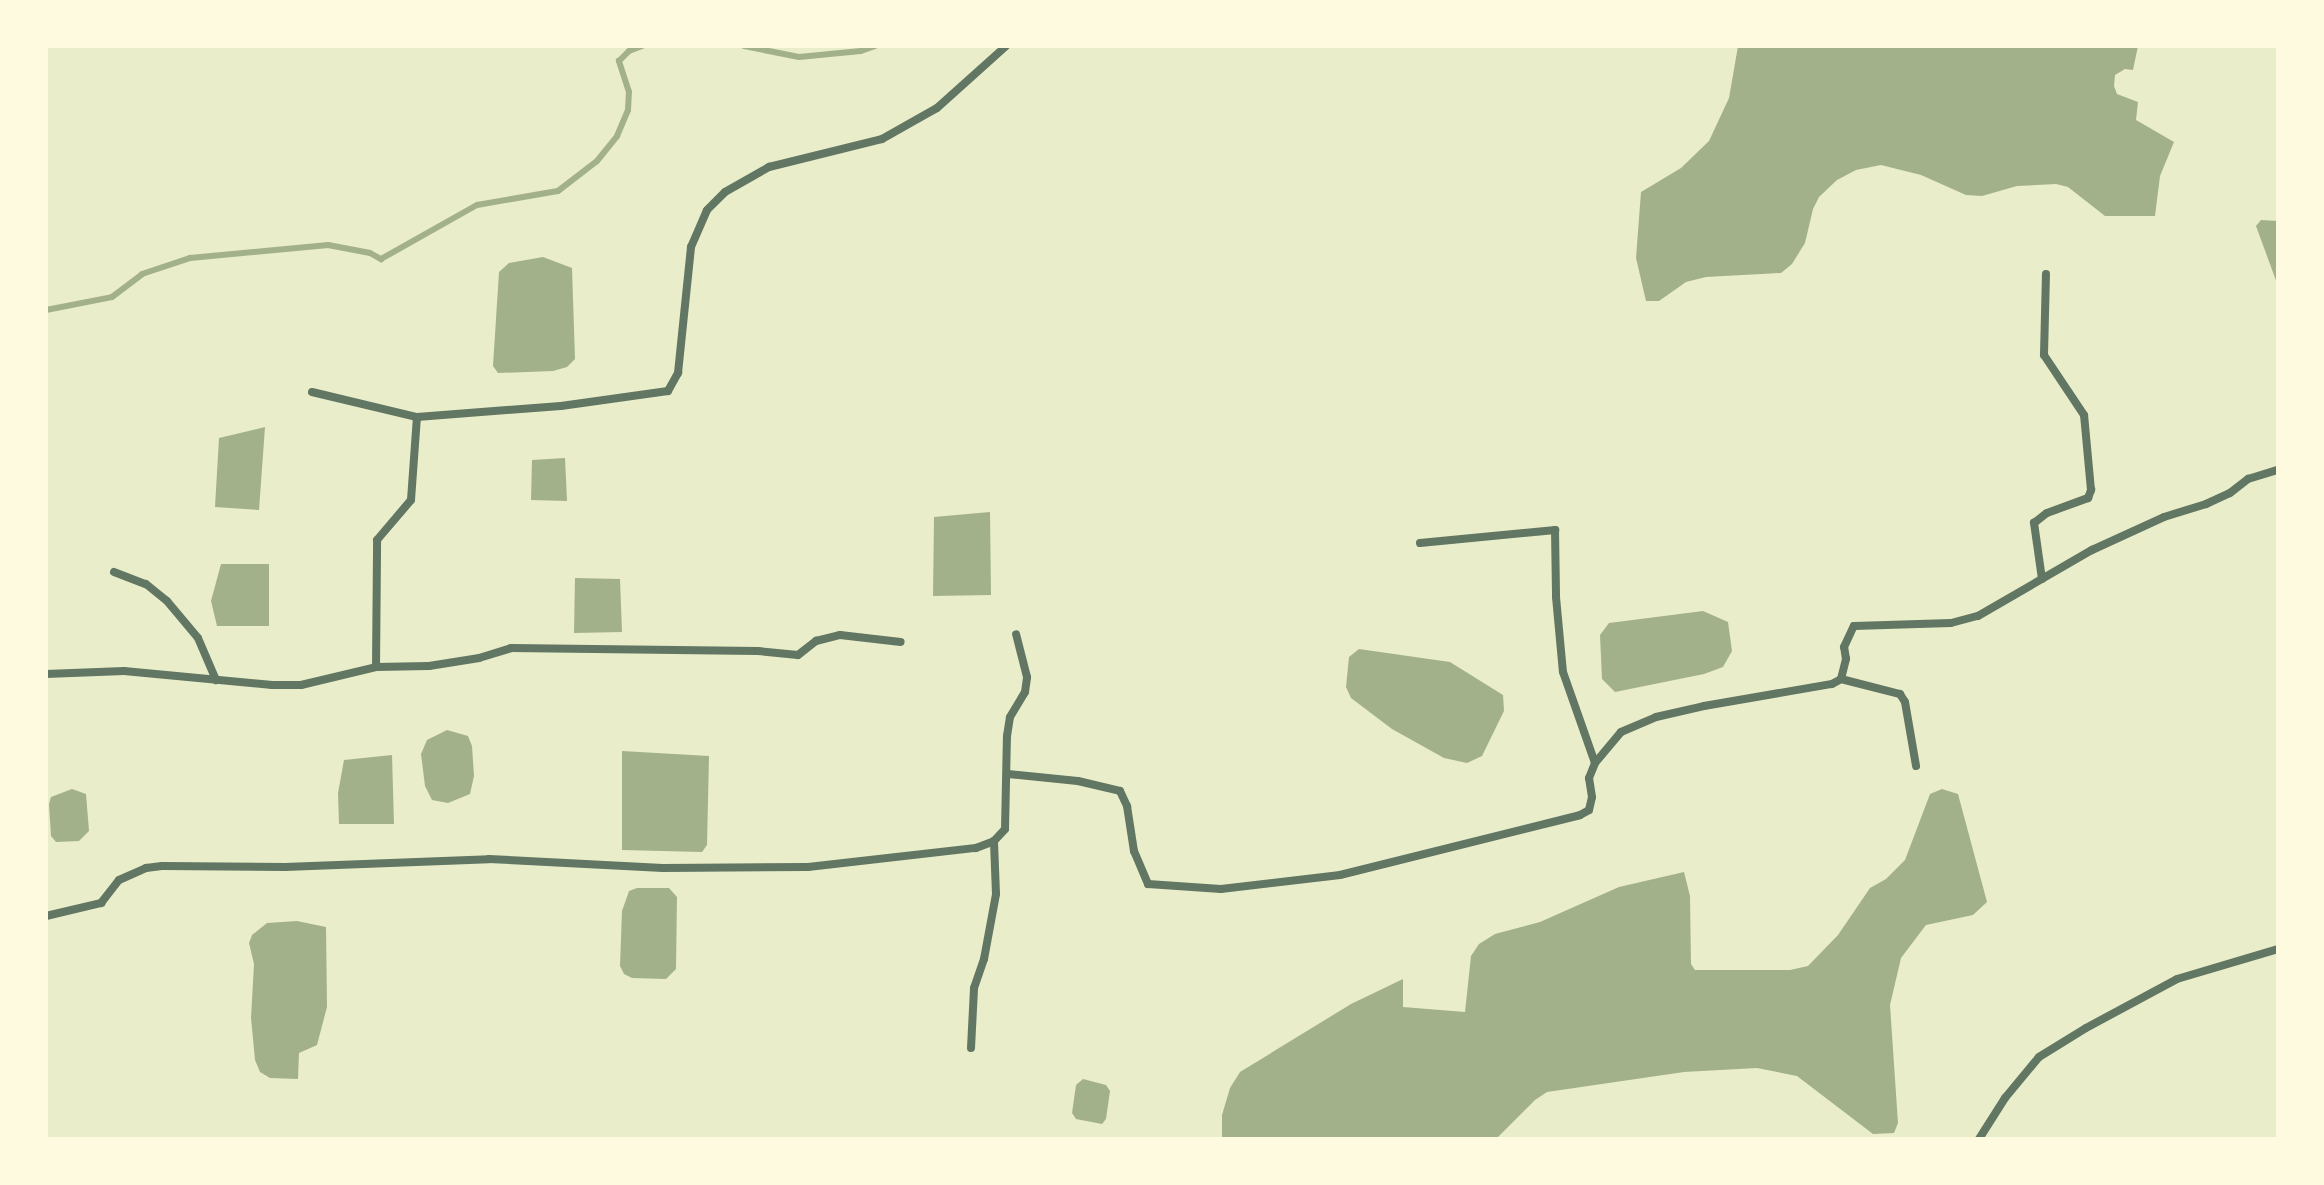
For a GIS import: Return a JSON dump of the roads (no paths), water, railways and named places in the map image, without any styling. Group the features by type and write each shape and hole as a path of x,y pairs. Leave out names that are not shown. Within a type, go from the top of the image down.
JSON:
{"street":[{"path":"312,392 417,417 561,406 668,391 678,373 691,247 707,210 725,192 769,167 882,139 937,108 1006,46"},
{"path":"2042,579 2034,523 2047,513 2088,498 2091,490 2084,415 2044,355 2046,274"},
{"path":"376,667 377,540 411,500 417,417"},
{"path":"1841,679 1846,659 1844,647 1854,626 1951,623 1978,616 2133,530 2206,504 2256,475 2278,470"},
{"path":"1420,543 1555,530 1556,597 1563,672 1595,763"},
{"path":"114,572 146,584 167,601 198,638 216,680"},
{"path":"46,916 101,903 119,880 146,868 162,866 285,867 489,859 663,868 808,867 936,853 994,841 1005,829 1010,717 1025,692 1027,677 1016,634"},
{"path":"46,674 124,671 301,685 376,667 429,666 511,648 758,651 798,655 816,641 840,635 901,642"},
{"path":"1008,774 1078,781 1120,791 1127,806 1134,851 1148,884 1221,889 1340,875 1580,815 1589,810 1592,797 1589,778 1595,763 1621,732 1656,717 1841,679 1900,694 1905,702 1916,766"},
{"path":"971,1048 974,988 984,959 996,894 994,841"},
{"path":"1979,1139 2005,1098 2030,1067 2062,1042 2177,979 2278,949"}],"waterway":[{"path":"46,310 112,297 142,274 190,258 328,245 370,253 381,259 477,205 558,191 597,161 617,136 628,110 629,92 619,61 629,51 642,46"},
{"path":"744,46 799,57 861,51 875,46"}]}
